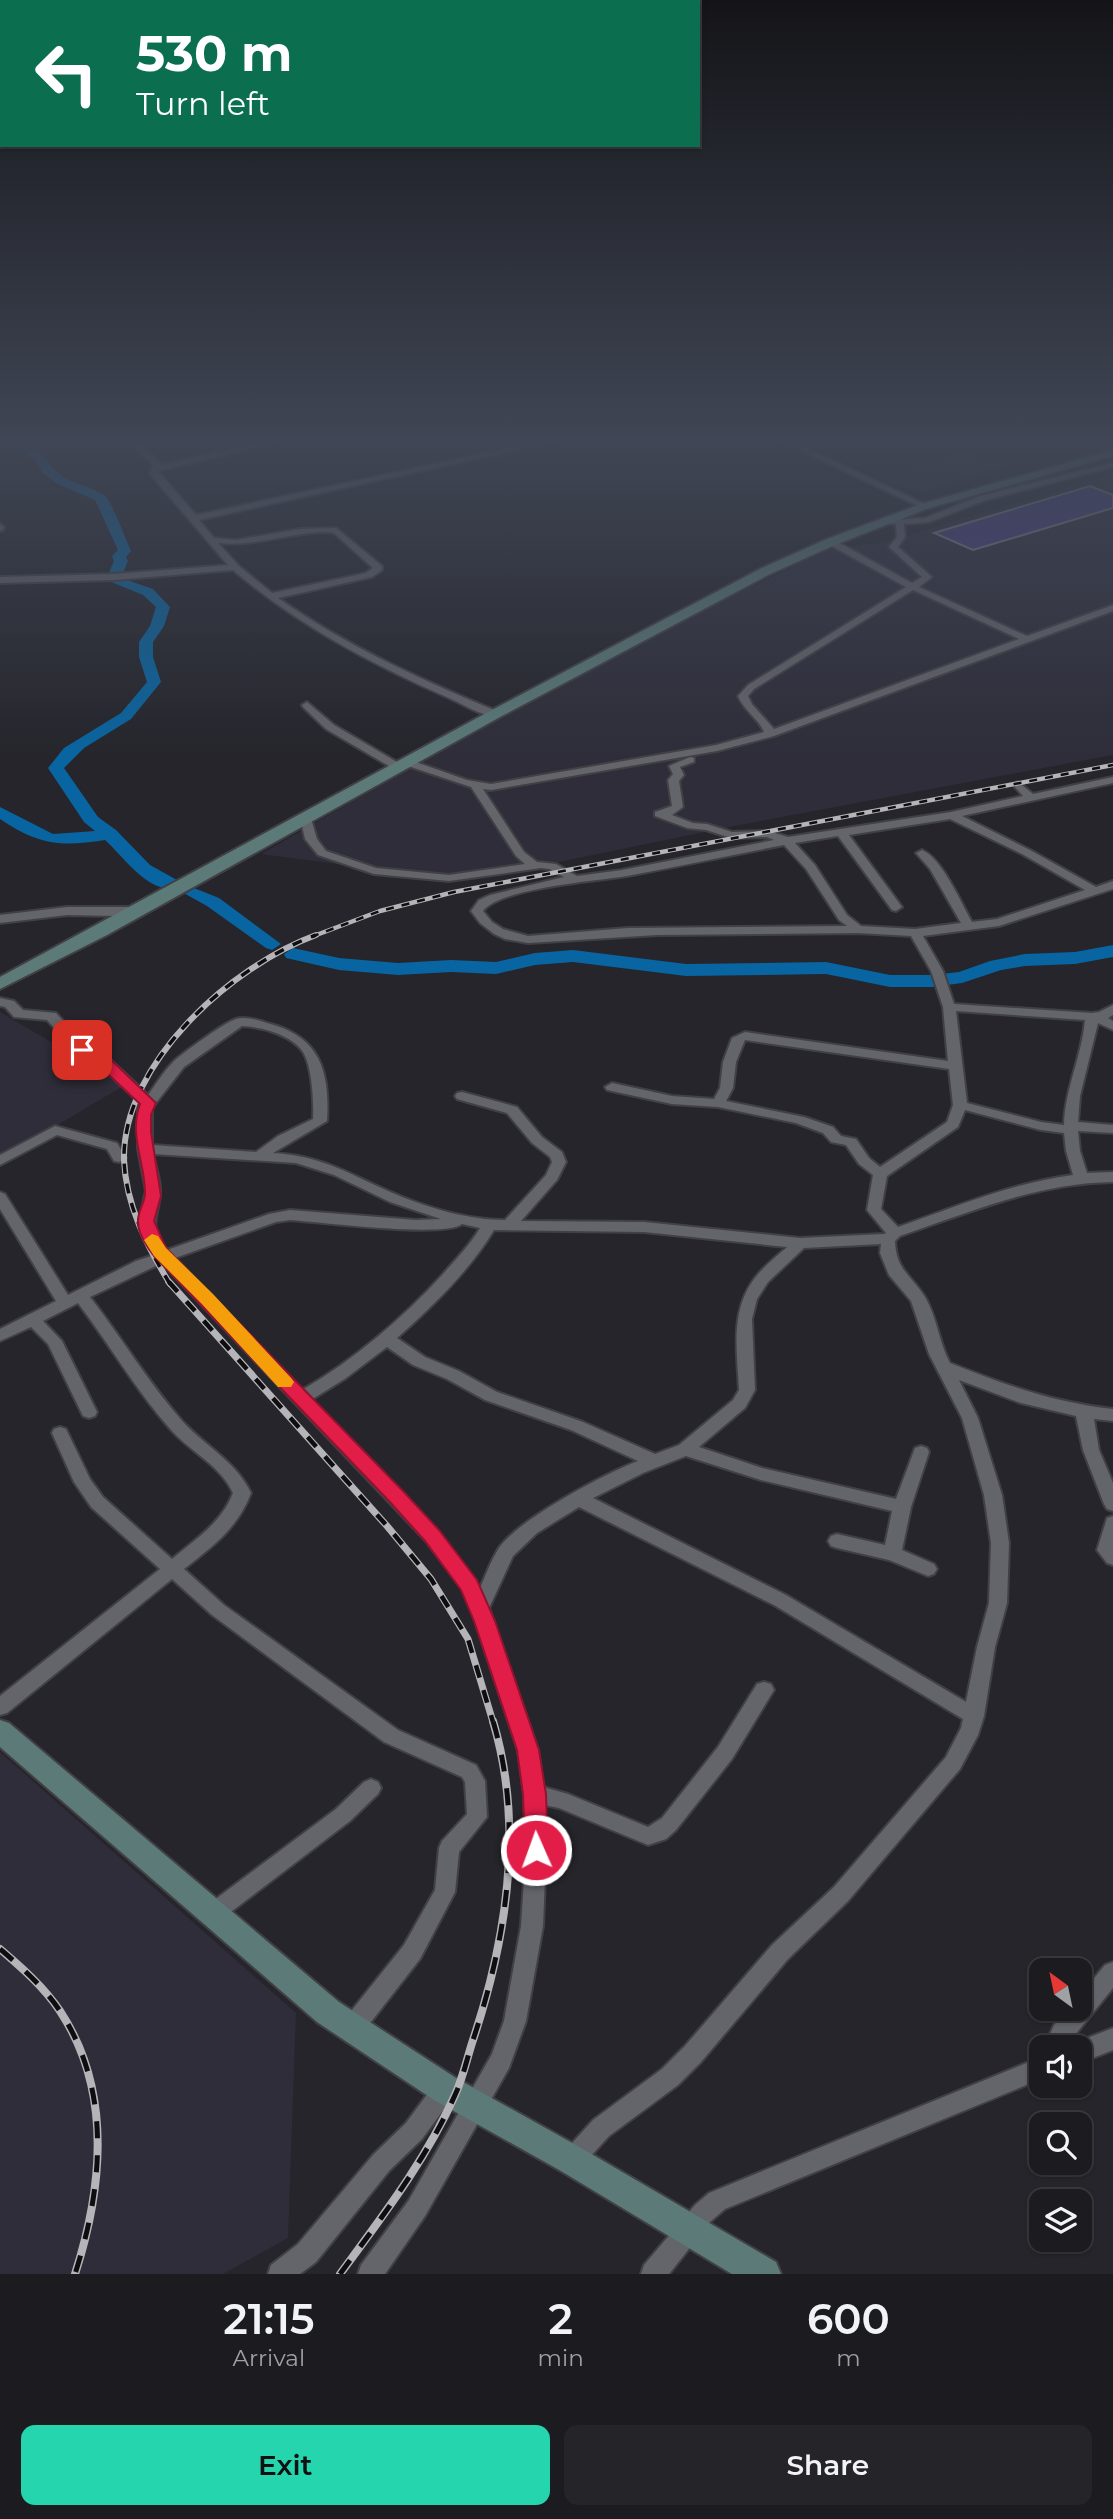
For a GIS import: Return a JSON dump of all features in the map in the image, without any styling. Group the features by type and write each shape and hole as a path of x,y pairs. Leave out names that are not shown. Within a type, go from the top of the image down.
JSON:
{"main road":[{"path":"0,984 495,714 736,586 820,547"},
{"path":"0,1731 328,2012 445,2089 572,2160 764,2274"}],"street":[{"path":"217,547 235,567 324,633 441,691 495,714"},
{"path":"273,596 369,575 379,568 355,547"},
{"path":"840,547 913,587 1028,640"},
{"path":"770,734 768,726 745,704 743,696 751,687 928,577 893,547"},
{"path":"0,580 114,577 235,567"},
{"path":"307,705 330,727 402,764 491,787 717,748 770,734 870,695 1113,608"},
{"path":"717,748 711,755 674,765 679,775 673,780 678,807 671,812 659,814 691,826 706,827 731,835 768,834 787,841 811,867 843,918 858,929"},
{"path":"1113,780 951,816 787,841 622,873 575,879 494,898 483,903 477,911 484,921 501,933 531,939 628,932 858,929 915,933 999,922 1093,890 1113,886"},
{"path":"475,785 520,854 533,865"},
{"path":"1018,785 1031,799"},
{"path":"951,816 1026,852 1093,890"},
{"path":"306,817 312,839 321,853 374,871 449,878 533,865 552,866 575,879"},
{"path":"841,832 896,907"},
{"path":"922,853 934,867 968,925"},
{"path":"0,919 67,911 102,911 116,914 141,909"},
{"path":"572,2160 601,2128 670,2077 780,1952 841,1894 953,1763 971,1729 986,1647 998,1603 1000,1543 984,1458 970,1418 937,1354 918,1299 897,1275 888,1252 891,1236 874,1210 880,1174 953,1124 960,1105 949,1007 940,976 915,933"},
{"path":"0,1002 9,1004 19,1014 51,1016 82,1050 99,1058 148,1103"},
{"path":"949,1007 1094,1017 1113,1026"},
{"path":"1094,1017 1113,1009"},
{"path":"1081,1177 1073,1161 1071,1128 1076,1086 1088,1050 1094,1017"},
{"path":"258,1157 321,1119 320,1093 312,1056 304,1045 262,1025 239,1022 219,1033 179,1064 148,1103 143,1115 145,1149 153,1191 146,1221 151,1238 165,1257 432,1536 470,1586 528,1750 534,1794 536,1850 532,1926 515,2021 500,2060 417,2208 370,2274"},
{"path":"718,1103 726,1091 730,1078 729,1063 736,1053 739,1038 745,1036 955,1066"},
{"path":"612,1087 672,1100 718,1103 820,1126 836,1139 851,1142 864,1161 880,1174"},
{"path":"462,1096 512,1110 537,1140 557,1155 559,1162 552,1177 508,1226"},
{"path":"960,1105 1028,1123 1113,1129"},
{"path":"0,1161 55,1130 112,1146 120,1158"},
{"path":"145,1149 289,1158 339,1172 395,1199 463,1221 489,1225 644,1227 800,1243 891,1236 1027,1188 1081,1177 1113,1177"},
{"path":"0,1197 73,1300 108,1329 140,1380 180,1429 240,1486 242,1493 225,1524 0,1707"},
{"path":"0,1336 141,1265 282,1215 416,1226 463,1221"},
{"path":"300,1399 342,1374 417,1312 458,1266 489,1225"},
{"path":"480,1608 496,1570 517,1540 531,1528 579,1499 654,1461 685,1450 744,1397 747,1383 744,1320 749,1298 763,1278 800,1243"},
{"path":"34,1321 54,1341 89,1412"},
{"path":"387,1339 419,1361 453,1375 491,1396 577,1426 654,1461"},
{"path":"946,1368 975,1381 1084,1412 1113,1415"},
{"path":"1084,1412 1091,1450 1113,1504"},
{"path":"60,1433 83,1482 97,1502 229,1618 391,1736 464,1767 475,1781 477,1817 449,1848 445,1892 412,1952 352,2028"},
{"path":"685,1450 761,1474 902,1507"},
{"path":"891,1554 902,1507 921,1452"},
{"path":"579,1499 780,1600 974,1716"},
{"path":"1113,1523 1106,1550 1113,1559"},
{"path":"837,1541 891,1554 928,1569"},
{"path":"534,1794 561,1800 648,1836 659,1833 724,1753 764,1690"},
{"path":"212,1914 343,1815 371,1788"},
{"path":"1061,2035 1113,1972"},
{"path":"1092,2047 1113,2039"},
{"path":"653,2274 703,2213 717,2201 1029,2073"},
{"path":"280,2274 315,2244 381,2163 414,2131 445,2089"}],"shaded area":[{"path":"850,547 1113,547 1113,755 729,827 466,881 261,854 508,712 824,551"},
{"path":"0,1012 125,1085 0,1159"},
{"path":"0,1752 296,2013 288,2238 223,2274 0,2274"}],"waterway":[{"path":"109,834 92,820 56,768 70,751 126,716 154,682 146,657 146,642 157,626 163,607 148,592 116,581 114,577 121,561 119,556 125,551 123,547"},
{"path":"0,812 30,831 52,839 109,834"},
{"path":"109,834 144,869 171,884"},
{"path":"189,891 213,902 272,944"},
{"path":"293,954 339,964 398,969 451,966 496,968 535,959 573,956 686,970 826,968 890,981 932,981 962,977 997,965 1025,960 1075,958 1113,951"}],"railway":[{"path":"315,936 380,911 454,892 1113,765"},
{"path":"170,1284 139,1225 126,1177 124,1160 128,1124 141,1088 162,1054 188,1023 218,994 250,970 315,936"},
{"path":"169,1282 431,1579 468,1639 493,1722"},
{"path":"340,2274 402,2188 431,2142 460,2082 485,2001 502,1922 509,1841 508,1800 493,1721"},
{"path":"0,1949 54,2002 77,2041 88,2073 95,2106 96,2173 85,2241 75,2274"}],"slow traffic":[{"path":"152,1240 160,1252 207,1298 284,1382"}],"route":[{"path":"82,1050 96,1055 148,1103 143,1115 143,1132 153,1196 146,1221 151,1238 160,1252 396,1496 432,1536 470,1586 485,1621 528,1750 534,1794 536,1850"}]}
